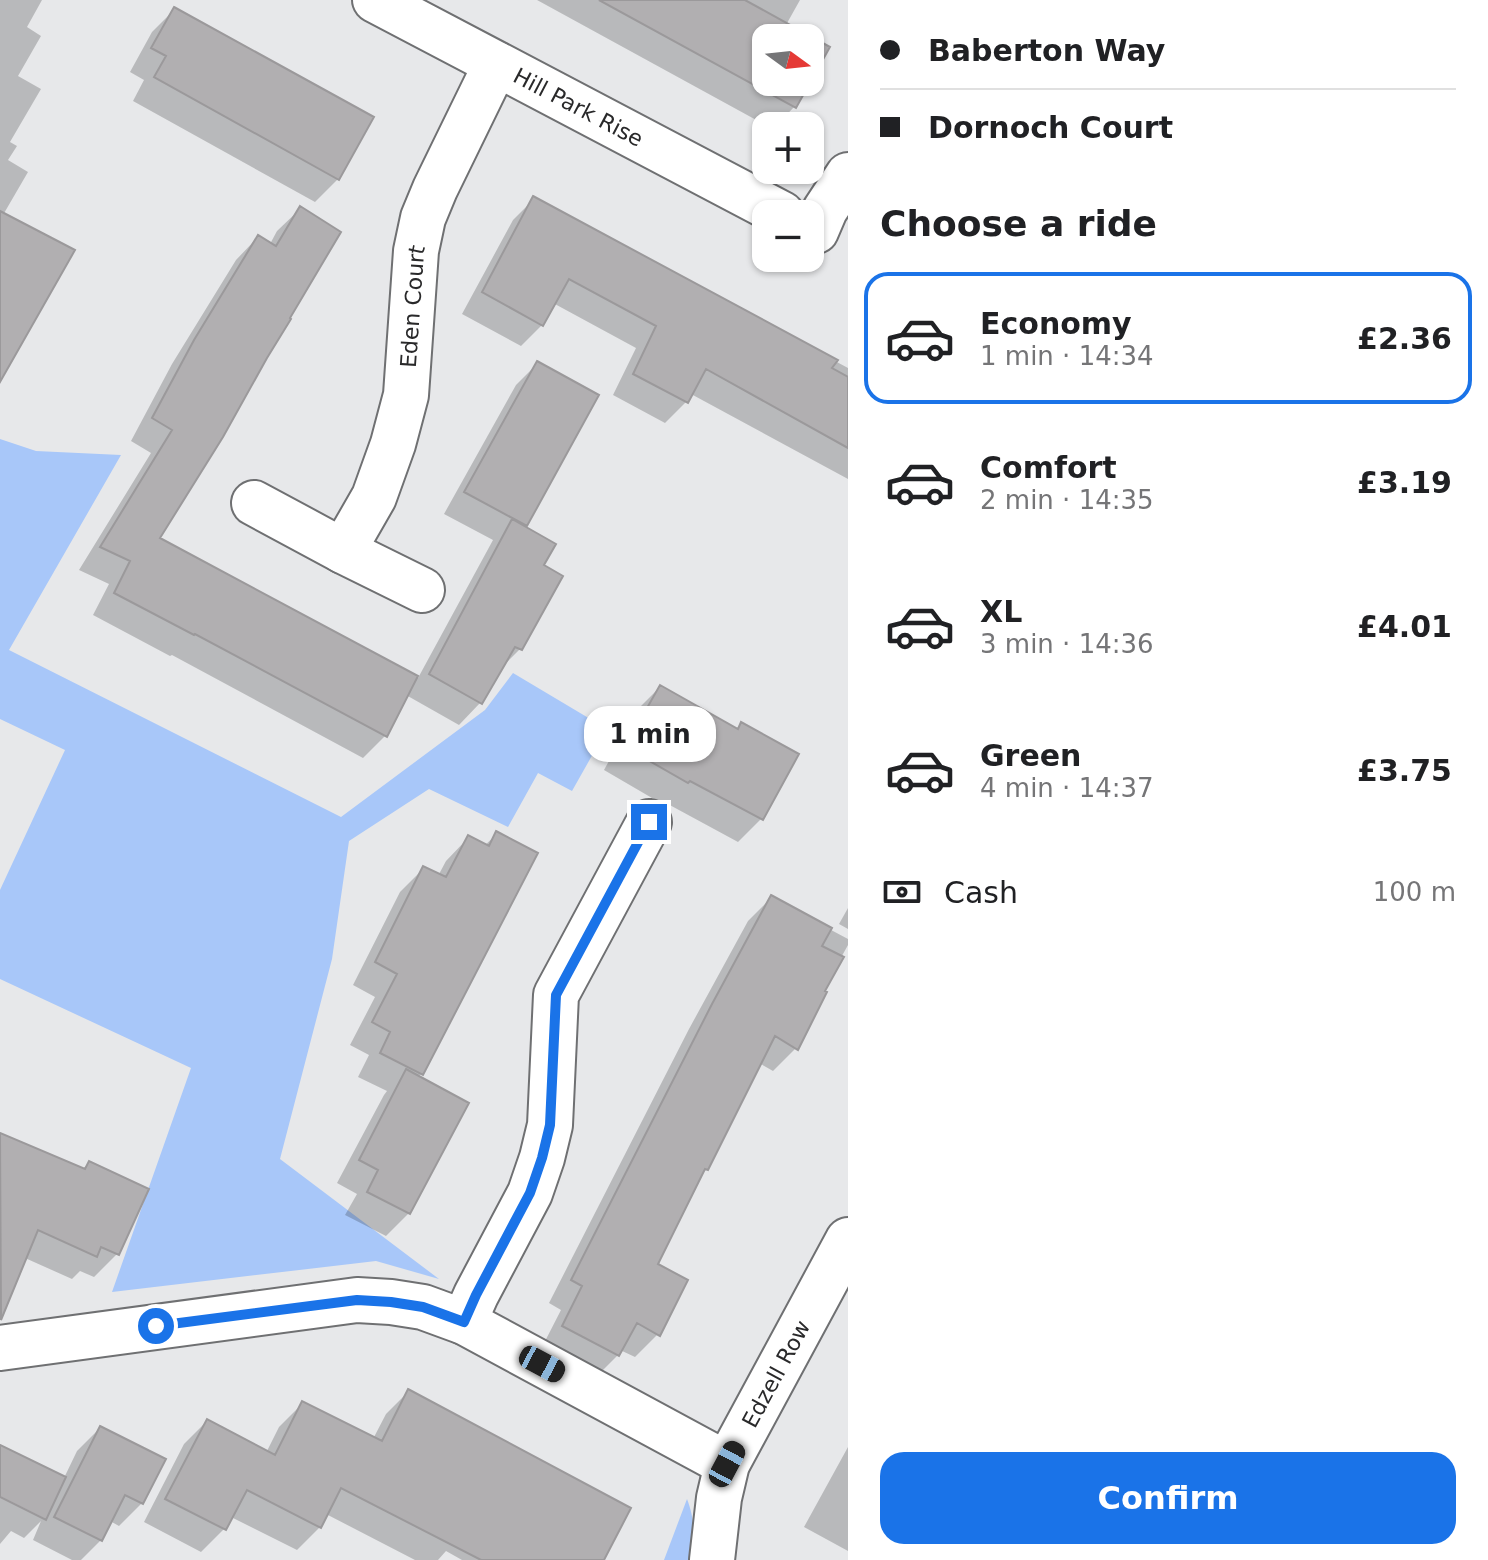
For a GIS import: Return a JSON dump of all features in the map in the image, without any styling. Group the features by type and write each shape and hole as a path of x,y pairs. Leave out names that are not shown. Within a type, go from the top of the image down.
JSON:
{"street":[{"name":"Hill Park Rise","path":"375,0 755,200"},
{"name":"Eden Court","path":"343,551 374,497 406,395 416,251 423,218 496,64"},
{"path":"824,212 848,175"},
{"path":"254,503 422,590"},
{"path":"464,1322 530,1193 542,1158 550,1125 556,995 649,822"},
{"name":"Edzell Row","path":"712,1560 719,1498 727,1464 848,1240"},
{"path":"0,1348 357,1300 423,1307 464,1322 727,1464"}],"shaded area":[{"path":"0,439 36,451 121,455 9,650 341,817 485,710 513,673 607,729 572,791 538,773 508,827 429,789 349,841 332,959 280,1159 439,1279 376,1261 112,1292 191,1068 0,979 0,890 65,750 0,719"},
{"path":"687,1499 693,1530 690,1560 664,1560"}],"building":[{"path":"599,0 745,0 788,24 752,24 752,84"},
{"path":"174,7 374,117 339,180 154,77 166,56 151,48"},
{"path":"824,44 830,47 824,58"},
{"path":"774,96 803,96 796,108"},
{"path":"533,196 838,360 832,368 848,377 848,448 706,369 688,403 633,374 656,326 569,279 543,326 482,292"},
{"path":"300,206 341,232 223,437 160,538 418,676 387,737 114,593 130,561 100,547 172,430 152,418 194,340 258,235 276,246"},
{"path":"0,211 75,250 0,382"},
{"path":"537,361 599,395 527,526 464,492"},
{"path":"512,519 556,544 544,565 563,576 522,650 515,647 482,704 429,674"},
{"path":"660,685 738,729 741,722 799,754 763,820 625,747"},
{"path":"496,831 538,853 423,1075 380,1053 390,1032 372,1022 397,974 375,962 423,866 446,877 468,835 489,846"},
{"path":"771,895 832,928 822,946 844,957 798,1050 775,1036 658,1264 688,1280 660,1336 637,1323 619,1356 562,1326 582,1286 571,1280"},
{"path":"406,1069 469,1103 410,1214 367,1192 378,1170 359,1160"},
{"path":"0,1133 85,1169 89,1161 149,1189 119,1255 101,1247 97,1257 38,1230 1,1320"},
{"path":"408,1389 631,1508 604,1560 481,1560 341,1488 321,1528 247,1490 226,1530 165,1499 207,1419 275,1455 302,1401 382,1441"},
{"path":"100,1426 166,1459 143,1504 125,1495 102,1541 54,1517"},
{"path":"0,1445 66,1477 46,1520 0,1497"}],"route":[{"path":"156,1326 357,1300 423,1307 464,1322 530,1193 542,1158 550,1125 556,995 649,822"}]}
